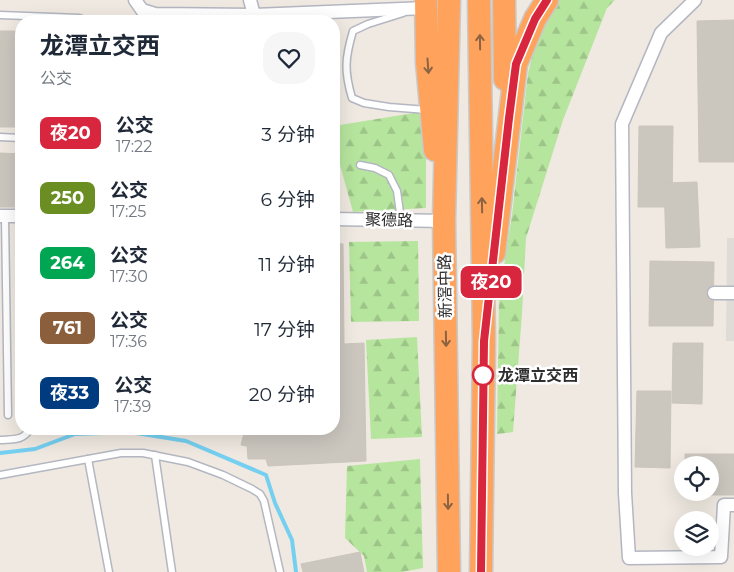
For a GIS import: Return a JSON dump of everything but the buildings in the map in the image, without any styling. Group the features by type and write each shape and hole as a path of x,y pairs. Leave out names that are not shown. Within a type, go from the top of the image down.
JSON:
{"highway":[{"name":"新滘中路","path":"449,0 444,221 449,572"},
{"path":"479,0 484,341 481,572"},
{"path":"501,193 505,63 504,0"},
{"path":"484,341 516,64 535,19 548,0"},
{"path":"423,6 431,110 444,221"}],"street":[{"path":"136,0 142,10 155,14 254,15 250,0"},
{"path":"696,0 661,33 622,124 625,492 629,558 721,557 724,505 734,505"},
{"path":"306,15 423,6"},
{"name":"聚德路","path":"340,219 444,221"},
{"path":"714,293 734,293"}],"lane":[{"path":"423,6 368,24 354,31 347,52 346,77 352,98 364,103 431,110"},
{"path":"0,15 15,16"},
{"path":"0,137 15,138"},
{"path":"360,165 375,168 389,175 397,191 401,220"},
{"path":"3,216 8,414"},
{"path":"0,440 20,439 27,435"},
{"path":"0,475 121,453 155,455 188,462 223,475 260,494 266,508 280,572"},
{"path":"155,455 172,572"},
{"path":"88,459 109,572"}],"green space":[{"path":"555,0 615,0 607,8 563,120 526,238 513,432 497,434 499,298 512,215 528,73 543,14"},
{"path":"426,111 426,208 353,212 340,165 340,125"},
{"path":"418,241 419,321 351,322 349,242"},
{"path":"417,337 422,437 371,439 366,340"},
{"path":"420,459 423,568 402,572 367,572 364,556 345,538 347,466"}],"shaded area":[{"path":"727,238 734,238 734,341 726,341"}],"waterway":[{"path":"0,453 35,449 72,435"},
{"path":"149,435 186,441 266,475 275,503 292,540 296,572"}],"bus line":[{"name":"夜20","path":"481,572 484,341 509,118 516,64 535,19 547,0"}],"place":[{"name":"龙潭立交西","path":"483,375"}]}
